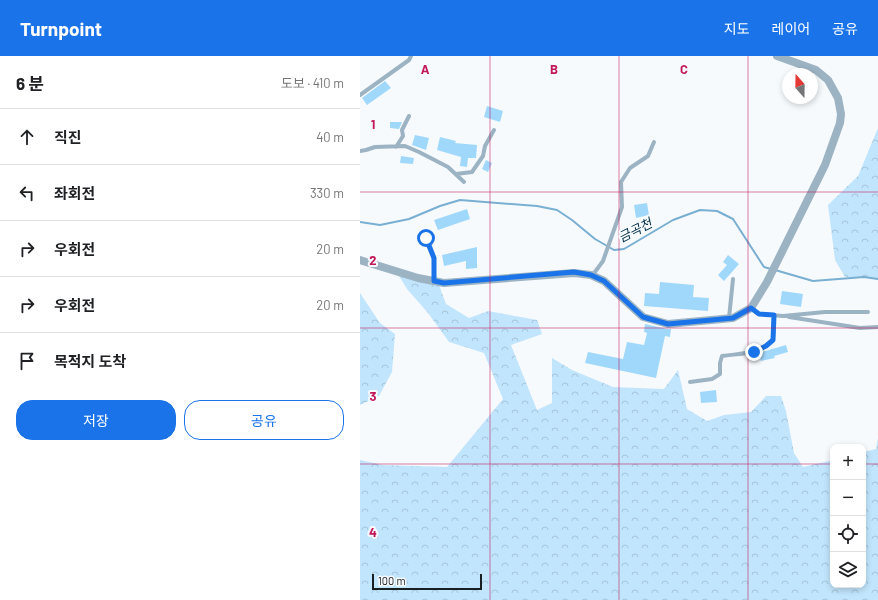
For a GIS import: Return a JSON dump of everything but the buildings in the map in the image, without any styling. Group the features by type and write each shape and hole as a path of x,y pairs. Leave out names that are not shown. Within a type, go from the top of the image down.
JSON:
{"street":[{"path":"360,260 418,278 444,283 574,272 592,276 604,281 643,317 668,324 733,318 751,308 767,282 825,165 840,123 840,104 836,91 823,75 816,70 777,56"}],"lane":[{"path":"360,95 409,60 411,56"},
{"path":"396,147 403,136 402,130 409,116"},
{"path":"456,174 472,172 483,156 485,146 494,130"},
{"path":"592,276 603,261 622,207 621,182 630,168 648,156 654,142"},
{"path":"360,151 375,147 405,146 448,167 464,182"},
{"path":"426,238 434,258 434,281"},
{"path":"729,318 733,279"},
{"path":"751,308 759,314 783,316 860,328 878,327"},
{"path":"783,316 825,312 868,312"},
{"path":"690,382 712,379 720,374 720,363 722,356 754,352 766,346 773,340 774,315"}],"green space":[{"path":"878,128 878,278 845,277 835,260 828,205 858,176"},
{"path":"399,276 439,285 446,304 469,318 488,311 537,320 542,334 511,345 537,410 552,403 552,358 572,370 613,387 664,389 678,370 687,409 707,421 724,415 751,412 766,396 781,396 786,411 794,453 803,467 830,461 830,588 866,588 866,451 876,449 878,438 878,600 360,600 360,460 383,465 447,467 503,399 484,353 449,342 428,313 407,289"},
{"path":"360,293 380,323 395,334 392,372 379,396 360,405"}],"waterway":[{"name":"금곡천","path":"360,222 380,225 409,219 440,206 460,200 537,206 557,210 595,239 614,250 624,249 673,220 700,210 717,211 733,219 764,267 771,269"},
{"name":"금곡천","path":"775,270 813,281 864,277 878,279"}],"route":[{"path":"426,238 434,258 434,281 444,283 574,272 591,275 604,281 643,317 668,324 733,318 751,308 759,314 774,315 773,340 766,346 754,352"}]}
